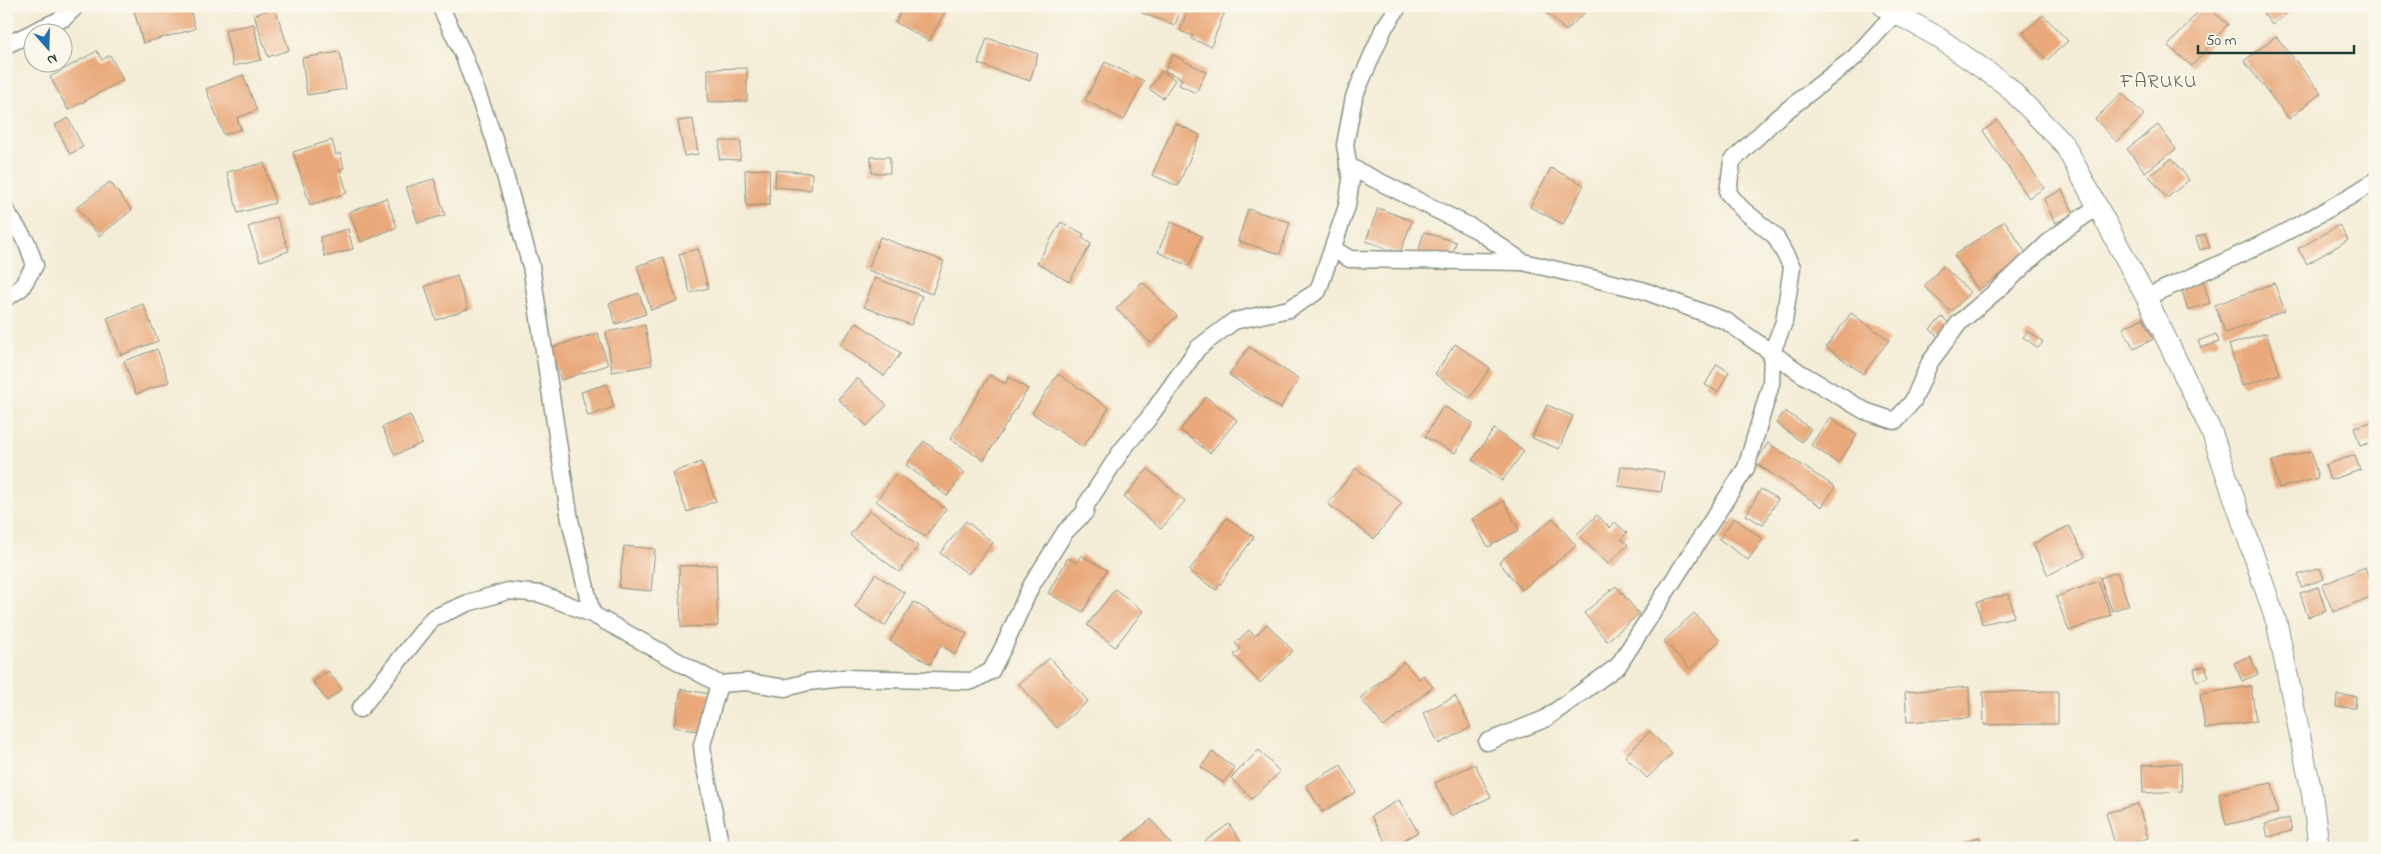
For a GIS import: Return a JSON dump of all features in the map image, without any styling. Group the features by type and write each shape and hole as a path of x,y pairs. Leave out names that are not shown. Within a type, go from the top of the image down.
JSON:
{"street":[{"path":"56,22 64,18 76,6"},
{"path":"440,6 463,54 495,141 531,266 570,520 592,614"},
{"path":"360,709 432,618 468,603 508,591 541,594 592,614 719,684 747,682 785,688 808,682 844,678 972,681 991,671 1031,586 1065,532 1085,512 1086,505 1122,450 1148,419 1198,348 1234,320 1289,309 1318,291 1347,206 1351,180 1345,145 1354,97 1384,28 1399,6"},
{"path":"1487,742 1545,719 1618,666 1746,468 1771,384 1772,352 1784,322 1792,267 1775,236 1742,209 1728,193 1732,161 1777,118 1855,57 1889,10 1936,36 2006,85 2064,144 2146,297 2212,433 2277,624 2312,794 2319,848"},
{"path":"6,45 22,38"},
{"path":"1348,166 1477,230 1523,262"},
{"path":"2146,297 2227,262 2344,200 2375,181"},
{"path":"1333,249 1350,259 1523,262 1642,290 1726,321 1802,374 1865,411 1895,421 1913,401 1930,362 1959,323 2009,280 2052,239 2098,206"},
{"path":"6,210 27,243 35,264 21,288 6,298"},
{"path":"719,684 702,745 721,848"}],"building":[{"path":"146,6 187,6 187,9 190,8 195,29 143,43 134,10"},
{"path":"904,6 934,6 945,12 929,41 895,22"},
{"path":"1141,6 1182,6 1175,25 1142,13 1144,9"},
{"path":"1189,6 1227,6 1211,46 1191,39 1193,36 1180,31"},
{"path":"1547,6 1591,6 1566,31 1544,10"},
{"path":"2203,6 2206,6 2228,24 2192,66 2168,46"},
{"path":"2258,6 2296,6 2272,25"},
{"path":"275,8 289,50 268,57 254,15"},
{"path":"2043,15 2068,41 2047,60 2023,33"},
{"path":"254,24 261,60 233,66 225,30"},
{"path":"2276,36 2321,93 2289,119 2244,61"},
{"path":"987,38 1038,54 1030,81 978,64"},
{"path":"97,51 102,60 110,55 123,80 68,110 50,77 59,72 72,72 72,65"},
{"path":"340,52 346,89 307,95 302,58"},
{"path":"1173,55 1206,72 1196,93 1179,85 1182,79 1165,71"},
{"path":"1105,62 1144,81 1124,120 1085,100"},
{"path":"747,68 747,101 708,102 708,69"},
{"path":"1162,71 1175,80 1163,98 1149,89"},
{"path":"243,75 257,110 237,118 241,129 224,135 206,89"},
{"path":"2122,93 2144,115 2117,142 2095,119"},
{"path":"68,118 83,147 70,154 55,125"},
{"path":"693,119 698,154 684,156 678,121"},
{"path":"1998,120 2044,188 2029,198 1983,131"},
{"path":"1175,123 1200,135 1178,186 1152,175"},
{"path":"2158,125 2176,149 2145,172 2127,149"},
{"path":"332,140 336,155 340,153 344,168 340,169 347,193 310,205 293,152"},
{"path":"720,141 741,141 740,160 719,159"},
{"path":"871,157 890,157 890,173 872,173"},
{"path":"2172,158 2189,180 2167,198 2149,176"},
{"path":"264,163 275,203 238,213 227,172"},
{"path":"1551,168 1584,185 1563,224 1530,207"},
{"path":"769,169 770,205 746,206 745,170"},
{"path":"776,170 812,173 811,190 775,187"},
{"path":"434,179 445,215 418,223 406,187"},
{"path":"110,182 132,210 99,236 77,207"},
{"path":"2062,190 2074,214 2055,223 2044,199"},
{"path":"386,198 397,227 361,242 349,212"},
{"path":"1378,208 1412,221 1400,253 1366,241"},
{"path":"1248,209 1290,222 1280,254 1238,241"},
{"path":"277,217 289,251 260,261 248,227"},
{"path":"2005,221 2028,256 1978,290 1954,255"},
{"path":"1061,222 1084,234 1082,238 1091,244 1069,282 1037,263"},
{"path":"1171,222 1202,236 1189,266 1158,252"},
{"path":"2339,225 2348,240 2307,264 2298,249"},
{"path":"348,229 353,249 325,257 320,237"},
{"path":"1424,232 1456,242 1450,262 1418,253"},
{"path":"2205,234 2210,247 2200,250 2196,237"},
{"path":"880,237 944,261 932,294 868,270"},
{"path":"698,249 708,288 690,293 679,254"},
{"path":"663,257 677,301 651,310 637,266"},
{"path":"1943,266 1970,292 1951,312 1924,286"},
{"path":"457,276 468,309 436,320 425,286"},
{"path":"875,278 922,296 911,325 864,307"},
{"path":"2203,281 2210,303 2188,310 2181,288"},
{"path":"1142,282 1177,316 1151,343 1116,309"},
{"path":"2274,283 2285,311 2225,333 2215,305"},
{"path":"639,293 646,314 616,324 609,303"},
{"path":"143,304 158,341 121,355 107,318"},
{"path":"1851,313 1889,340 1863,374 1826,347"},
{"path":"1942,317 1950,324 1938,337 1930,329"},
{"path":"2143,318 2153,339 2134,349 2123,328"},
{"path":"856,322 901,353 884,376 840,345"},
{"path":"645,325 652,365 612,372 606,332"},
{"path":"2028,331 2043,342 2038,348 2023,337"},
{"path":"598,333 608,365 561,380 550,348"},
{"path":"2266,333 2280,374 2242,386 2229,345"},
{"path":"2216,334 2219,342 2201,348 2198,341"},
{"path":"1455,344 1490,368 1470,398 1435,374"},
{"path":"1249,347 1299,379 1280,408 1229,375"},
{"path":"157,349 169,382 136,394 124,361"},
{"path":"1717,364 1729,372 1718,392 1705,385"},
{"path":"1058,374 1109,408 1083,447 1032,413"},
{"path":"990,375 1005,384 1009,377 1028,389 984,460 950,439"},
{"path":"857,378 887,405 867,426 838,399"},
{"path":"607,384 614,407 588,416 581,392"},
{"path":"1206,397 1237,420 1210,453 1180,430"},
{"path":"1547,405 1573,416 1559,449 1532,438"},
{"path":"1443,406 1473,423 1455,453 1425,437"},
{"path":"1785,411 1811,429 1802,442 1776,423"},
{"path":"410,415 422,443 395,455 382,427"},
{"path":"1830,417 1857,435 1838,463 1811,445"},
{"path":"2375,421 2375,441 2360,446 2354,427"},
{"path":"1494,429 1524,451 1502,481 1472,460"},
{"path":"924,441 965,473 947,496 906,465"},
{"path":"1768,443 1835,487 1822,507 1755,463"},
{"path":"2311,451 2318,478 2279,488 2272,461"},
{"path":"2355,455 2360,470 2330,480 2325,465"},
{"path":"701,462 716,501 687,512 672,473"},
{"path":"1621,466 1664,472 1661,492 1618,486"},
{"path":"1356,468 1402,503 1374,539 1328,504"},
{"path":"1148,469 1185,501 1161,529 1124,497"},
{"path":"897,473 946,509 925,537 876,501"},
{"path":"1761,489 1778,499 1763,525 1746,515"},
{"path":"1504,501 1519,530 1488,547 1472,519"},
{"path":"870,510 918,546 899,572 850,535"},
{"path":"1597,515 1610,528 1615,522 1627,533 1621,539 1628,545 1608,564 1577,534"},
{"path":"1227,518 1254,537 1216,590 1189,571"},
{"path":"1553,518 1576,546 1522,590 1499,562"},
{"path":"1734,518 1763,539 1748,560 1719,539"},
{"path":"966,521 993,543 968,574 940,553"},
{"path":"2069,526 2085,557 2048,575 2033,544"},
{"path":"624,546 655,549 651,591 619,588"},
{"path":"1081,555 1107,570 1083,612 1048,593 1068,558 1077,563"},
{"path":"716,565 718,626 681,627 679,566"},
{"path":"2365,567 2375,595 2333,612 2322,585"},
{"path":"2320,568 2324,579 2301,587 2298,575"},
{"path":"2117,572 2129,605 2112,611 2100,578"},
{"path":"875,574 905,593 885,626 855,607"},
{"path":"2098,581 2111,615 2069,631 2056,597"},
{"path":"1616,586 1639,614 1607,641 1584,613"},
{"path":"2318,587 2326,611 2308,617 2300,593"},
{"path":"1115,589 1143,611 1115,647 1087,625"},
{"path":"2009,594 2014,617 1982,624 1977,602"},
{"path":"914,602 967,634 955,654 941,645 930,664 890,641"},
{"path":"1694,613 1720,640 1690,669 1664,641"},
{"path":"1267,624 1293,651 1260,683 1234,655 1241,649 1235,643 1249,630 1255,636"},
{"path":"2250,656 2258,674 2242,681 2234,663"},
{"path":"1050,658 1088,701 1057,728 1019,684"},
{"path":"1404,662 1419,679 1423,675 1433,687 1384,727 1360,698"},
{"path":"2205,666 2209,677 2197,681 2194,669"},
{"path":"328,671 342,689 327,701 313,682"},
{"path":"2251,686 2256,721 2205,729 2200,694"},
{"path":"1969,687 1970,718 1907,722 1905,692"},
{"path":"681,689 710,694 703,732 674,727"},
{"path":"2058,691 2058,724 1984,725 1983,692"},
{"path":"2337,695 2356,696 2355,708 2336,707"},
{"path":"1455,696 1471,727 1439,744 1423,713"},
{"path":"1650,731 1672,754 1647,778 1625,756"},
{"path":"1259,750 1280,772 1252,799 1231,778"},
{"path":"1212,752 1235,768 1223,783 1201,767"},
{"path":"2181,763 2182,791 2143,793 2142,765"},
{"path":"1475,764 1491,797 1451,816 1435,783"},
{"path":"1341,765 1356,792 1322,812 1306,785"},
{"path":"2272,783 2278,813 2226,825 2219,794"},
{"path":"1399,800 1418,832 1389,848 1371,816"},
{"path":"2138,804 2148,838 2116,848 2106,813"},
{"path":"2289,818 2292,831 2268,837 2265,824"},
{"path":"1151,819 1174,848 1123,848 1120,844"},
{"path":"1229,824 1246,848 1210,848 1205,841"},
{"path":"1979,837 1983,848 1948,848 1948,847"},
{"path":"1858,840 1861,848 1840,848"}],"district":[{"name":"FARUKU","path":"2159,80"}]}
